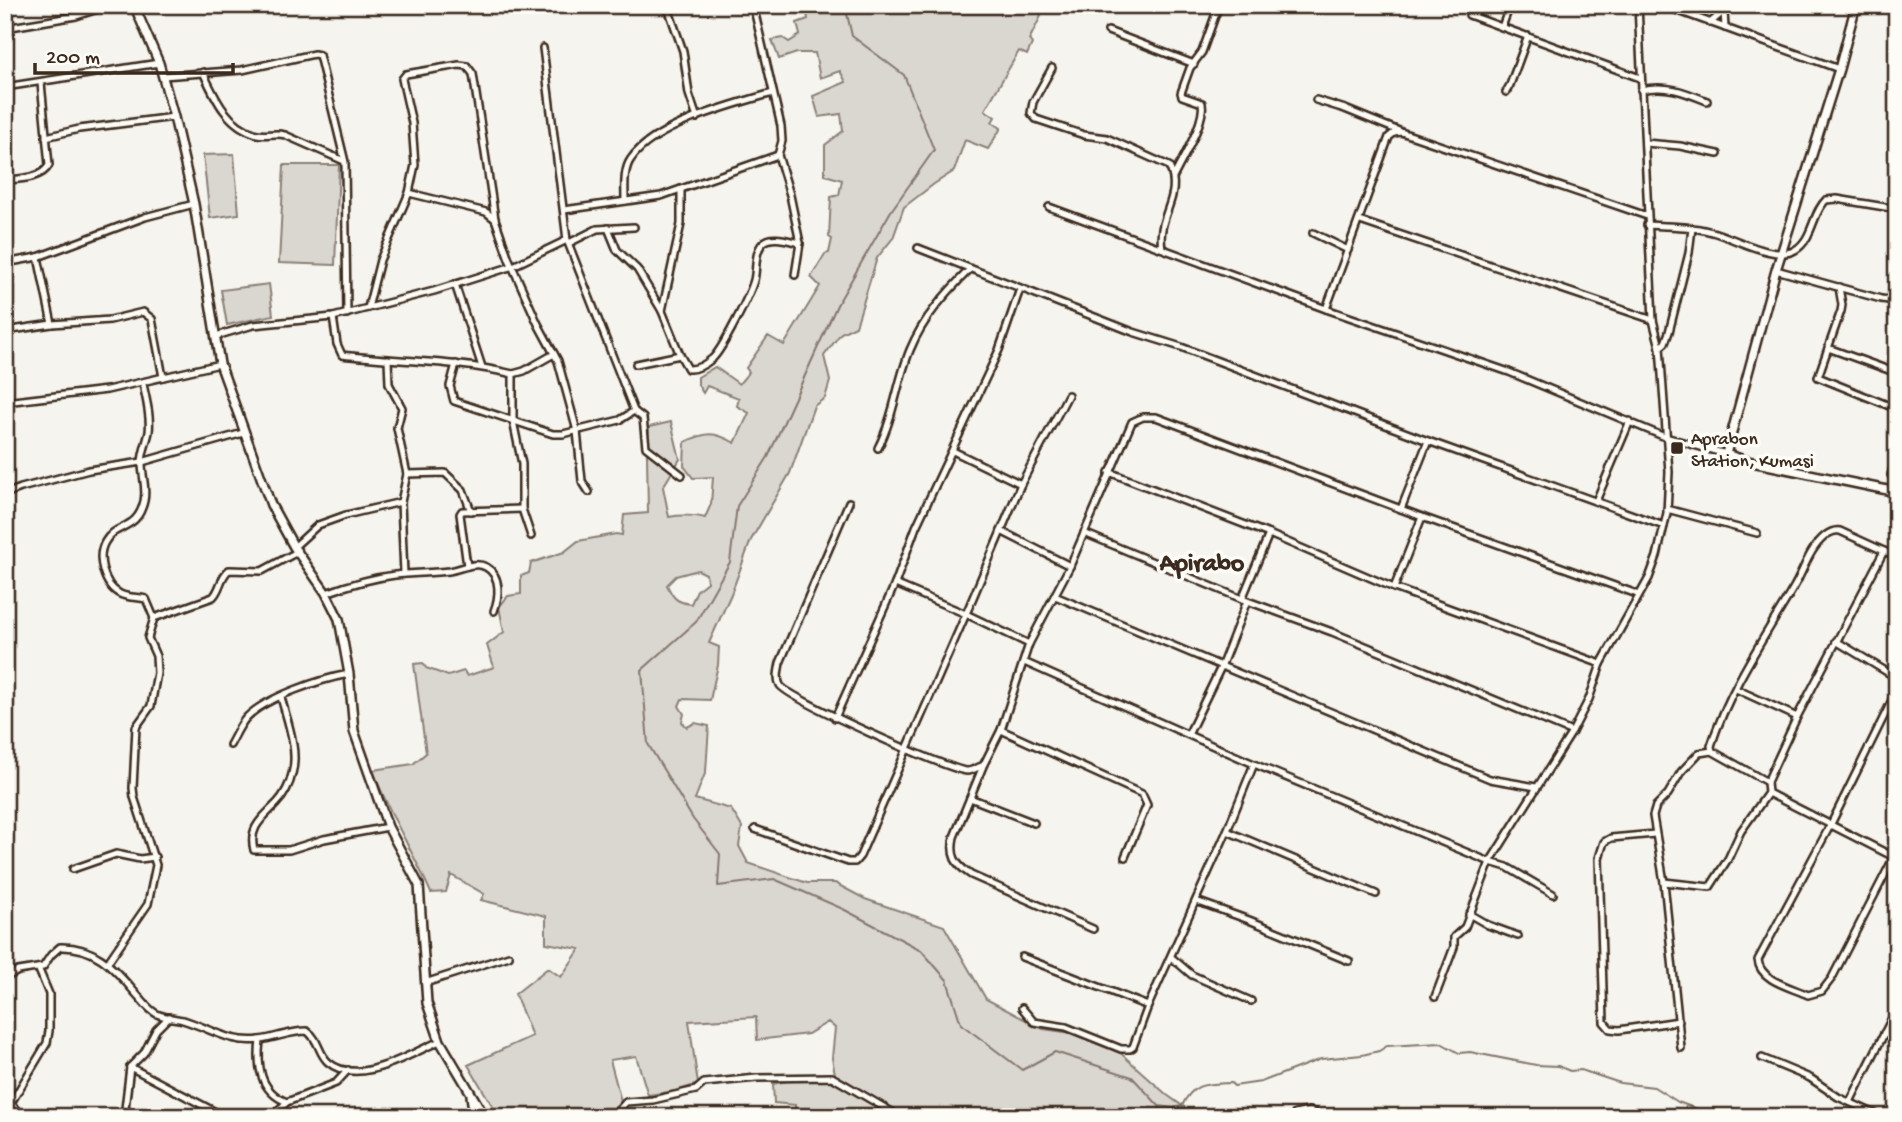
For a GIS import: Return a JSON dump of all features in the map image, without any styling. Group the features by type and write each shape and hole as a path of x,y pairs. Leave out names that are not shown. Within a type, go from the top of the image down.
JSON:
{"street":[{"path":"5,28 76,16 110,5"},
{"path":"134,5 159,63 174,117 194,204 220,365 271,505 296,550 326,593 339,619 349,674 354,731 388,827 419,885 427,1003 440,1041 485,1117"},
{"path":"667,5 684,51 689,94 697,118"},
{"path":"753,5 781,126 782,141 778,155 800,243 795,275"},
{"path":"1174,176 1204,107 1202,103 1182,96 1219,5"},
{"path":"1502,27 1510,5"},
{"path":"1435,998 1454,947 1454,937 1465,927 1490,863 1572,732 1601,664 1648,578 1657,556 1664,526 1669,472 1660,347 1653,320 1637,5"},
{"path":"1662,5 1839,69"},
{"path":"1726,454 1776,270 1839,69 1856,5"},
{"path":"1710,23 1725,8"},
{"path":"1725,8 1726,28"},
{"path":"1469,15 1640,78"},
{"path":"1108,31 1194,64"},
{"path":"1506,92 1528,36"},
{"path":"543,48 568,241 634,411 643,418 646,447 682,475"},
{"path":"163,76 242,69 319,55 345,162 346,314"},
{"path":"5,87 159,63"},
{"path":"368,308 384,250 409,193 415,165 412,123 402,79 407,74 416,72 467,66 473,74 495,219 538,324 561,369 577,431 582,481 589,492"},
{"path":"1052,68 1033,102 1031,113 1036,119 1084,135 1107,138 1170,166 1176,184 1160,234 1163,248"},
{"path":"203,72 215,100 236,124 259,134 285,135 345,162"},
{"path":"5,180 32,176 47,170 49,156 41,83"},
{"path":"1642,90 1676,89 1707,101"},
{"path":"625,201 629,160 647,142 697,118 773,93"},
{"path":"1316,100 1647,216"},
{"path":"46,137 79,129 174,117"},
{"path":"1326,309 1389,137 1401,132"},
{"path":"1645,143 1680,146 1718,154"},
{"path":"564,210 661,196 778,155"},
{"path":"662,311 681,224 681,189"},
{"path":"409,193 486,212 495,219"},
{"path":"1647,225 1714,232 1781,254 1795,251 1801,246 1826,200 1837,199 1897,209"},
{"path":"5,263 38,257 145,217 194,204"},
{"path":"1049,207 1326,309 1509,372 1665,437 1747,461 1897,492"},
{"path":"1360,221 1653,320"},
{"path":"216,336 253,325 346,314 513,266 583,234 608,228 634,227"},
{"path":"608,228 617,250 636,269 662,311 688,369 693,370 714,357 754,282 760,246 766,240 773,239 800,243"},
{"path":"1660,347 1667,339 1672,321 1689,253 1692,228"},
{"path":"1313,233 1348,250"},
{"path":"918,248 1133,332 1181,347 1428,441 1664,526"},
{"path":"38,257 52,324"},
{"path":"878,448 887,428 910,351 926,319 948,290 971,269"},
{"path":"1776,270 1897,301"},
{"path":"454,284 482,367"},
{"path":"1839,287 1842,305 1818,377 1897,409"},
{"path":"835,718 895,584 916,527 999,350 1020,289"},
{"path":"5,331 52,324 97,322 134,313 148,313 152,319 163,377"},
{"path":"333,317 337,344 342,355 456,364 513,373 524,371 554,354"},
{"path":"1828,348 1897,373"},
{"path":"636,364 680,355"},
{"path":"388,359 389,384 402,408 397,428 407,474 401,502 404,574"},
{"path":"456,364 450,386 454,401 553,434 620,420 634,411"},
{"path":"5,402 143,384 220,365"},
{"path":"513,373 513,421 522,464 522,509 531,536"},
{"path":"108,962 148,904 156,864 133,788 136,727 151,706 157,673 156,656 148,638 153,618 146,599 121,595 113,589 103,568 102,552 104,542 139,517 145,491 142,462 149,420 143,384"},
{"path":"755,829 855,862 860,856 1021,484 1068,395"},
{"path":"1093,929 993,886 959,867 953,858 952,846 1000,730 1029,644 1070,566 1129,425 1143,417 1156,417 1637,594"},
{"path":"1596,501 1630,421"},
{"path":"5,494 89,470 142,462 243,433"},
{"path":"1401,509 1428,441"},
{"path":"953,452 1021,484"},
{"path":"1891,475 1897,456"},
{"path":"1109,472 1269,534 1394,588 1601,664"},
{"path":"407,474 445,473 463,489 471,511"},
{"path":"153,618 213,597 219,591 225,573 229,570 262,571 296,550 318,525 346,515 401,502"},
{"path":"849,502 780,663 780,685 835,718 906,748 967,771 983,766"},
{"path":"467,566 460,514 462,511 522,509"},
{"path":"1667,509 1757,533"},
{"path":"1394,588 1422,517"},
{"path":"1712,751 1715,732 1761,639 1796,583 1810,554 1826,535 1834,530 1840,531 1897,557"},
{"path":"1001,531 1070,566"},
{"path":"1084,533 1572,732"},
{"path":"1189,733 1221,667 1269,534"},
{"path":"1664,882 1710,887 1728,859 1741,831 1768,793 1767,782 1797,717 1884,551"},
{"path":"326,593 374,578 451,571 476,565 490,570 498,586 494,611"},
{"path":"895,584 1029,644"},
{"path":"1055,596 1490,779 1536,787"},
{"path":"1836,641 1897,678"},
{"path":"1024,662 1254,764 1490,863 1507,867 1553,894"},
{"path":"230,745 246,719 257,708 322,679 349,674"},
{"path":"1736,689 1797,717"},
{"path":"1768,793 1831,824 1896,856 1832,978 1822,991 1808,995 1765,975 1759,968 1758,960 1831,824 1897,690"},
{"path":"281,697 291,742 293,771 279,802 256,824 254,849 289,850 324,839 388,827"},
{"path":"1000,730 1142,794 1147,805 1125,857"},
{"path":"1681,1048 1664,882 1653,816 1656,806 1699,753 1712,751 1767,782"},
{"path":"1022,1008 1034,1022 1066,1027 1127,1050 1133,1047 1148,1006 1227,831 1254,764"},
{"path":"970,798 1034,823"},
{"path":"1227,831 1376,894"},
{"path":"1655,834 1611,838 1604,842 1599,858 1604,1022 1610,1029 1619,1030 1678,1021"},
{"path":"73,869 116,854 141,859 155,857"},
{"path":"1196,901 1349,961"},
{"path":"1469,914 1518,936"},
{"path":"5,978 18,971 39,970 60,947 89,952 108,962 149,1009 241,1041 307,1031 317,1042 325,1060 348,1070 376,1069 440,1041"},
{"path":"425,983 509,956"},
{"path":"1022,957 1148,1006"},
{"path":"1171,957 1192,975 1251,1001"},
{"path":"20,1117 11,1103 30,1068 44,1051 50,1031 49,995 39,970"},
{"path":"1850,1102 1897,1008"},
{"path":"124,1117 130,1067 144,1053 156,1030 169,1017"},
{"path":"1884,1033 1897,1041"},
{"path":"260,1040 259,1073 276,1095 287,1102"},
{"path":"1762,1058 1810,1078 1882,1117"},
{"path":"130,1067 225,1117"},
{"path":"271,1117 287,1102 336,1083 348,1070"},
{"path":"613,1117 626,1102 653,1100 696,1090 704,1083 757,1078 832,1077 892,1112"},
{"path":"470,1091 473,1117"},
{"path":"201,1117 206,1108"},
{"path":"1295,1114 1309,1111 1329,1117"}],"shaded area":[{"path":"806,5 1038,5 1041,16 1029,40 1032,44 1027,55 1019,51 985,110 995,117 992,122 1001,128 988,149 965,140 954,171 904,207 893,238 877,258 856,326 841,333 824,356 830,381 825,398 814,406 790,473 751,540 709,643 719,647 710,700 682,699 679,706 684,714 682,722 687,727 695,723 709,726 706,771 695,799 731,809 742,827 739,846 748,863 807,883 835,883 865,899 944,926 986,999 1043,1029 1079,1034 1115,1048 1167,1095 1188,1110 1186,1117 904,1117 881,1102 873,1117 803,1117 795,1114 795,1105 774,1103 773,1084 835,1074 832,1058 835,1028 828,1022 808,1034 757,1040 756,1017 689,1021 698,1084 676,1091 648,1095 636,1056 610,1060 621,1101 607,1117 596,1117 594,1113 499,1117 468,1065 532,1036 515,994 548,968 561,977 580,949 546,943 546,916 481,900 484,894 451,875 446,892 431,893 373,770 413,764 426,753 414,664 423,663 426,668 448,676 464,671 467,676 494,667 487,645 504,632 499,607 508,596 521,594 521,576 529,573 531,563 564,552 578,541 622,535 624,515 648,513 649,427 671,422 680,459 663,487 669,517 705,518 711,504 713,477 693,478 684,466 685,442 710,434 735,443 749,413 737,406 739,398 707,386 703,393 698,385 698,377 715,367 739,384 749,372 746,368 768,336 784,345 820,286 811,277 825,254 829,253 832,239 829,237 831,197 839,195 842,180 825,175 825,145 843,131 841,114 819,117 813,96 846,82 840,71 820,78 815,53 797,53 779,59 772,40 783,38 789,42 800,35 797,23 808,19","holes":["698,570 706,574 707,582 697,590 691,604 676,599 667,585 676,576"]},
{"path":"234,154 239,214 210,218 203,155"},
{"path":"284,165 339,165 335,265 279,263"},
{"path":"269,284 273,315 227,325 221,290"}],"waterway":[{"path":"845,5 852,36 904,75 934,150 891,211 837,305 768,457 737,506 730,562 696,622 642,670 648,744 693,819 720,854 718,886 774,879 843,909 921,950 947,980 961,1024 1022,1070 1055,1052 1132,1077 1159,1106 1163,1117"},
{"path":"1159,1106 1182,1106 1191,1092 1202,1086 1231,1083 1234,1086 1261,1082 1321,1059 1362,1055 1387,1046 1441,1043 1459,1053 1470,1052 1536,1065 1558,1066 1570,1071 1581,1070 1620,1083 1654,1087 1678,1102 1719,1117"}],"place":[{"name":"Aprabon Station, Kumasi","path":"1677,448"}],"district":[{"name":"Apirabo","path":"1202,561"}]}
